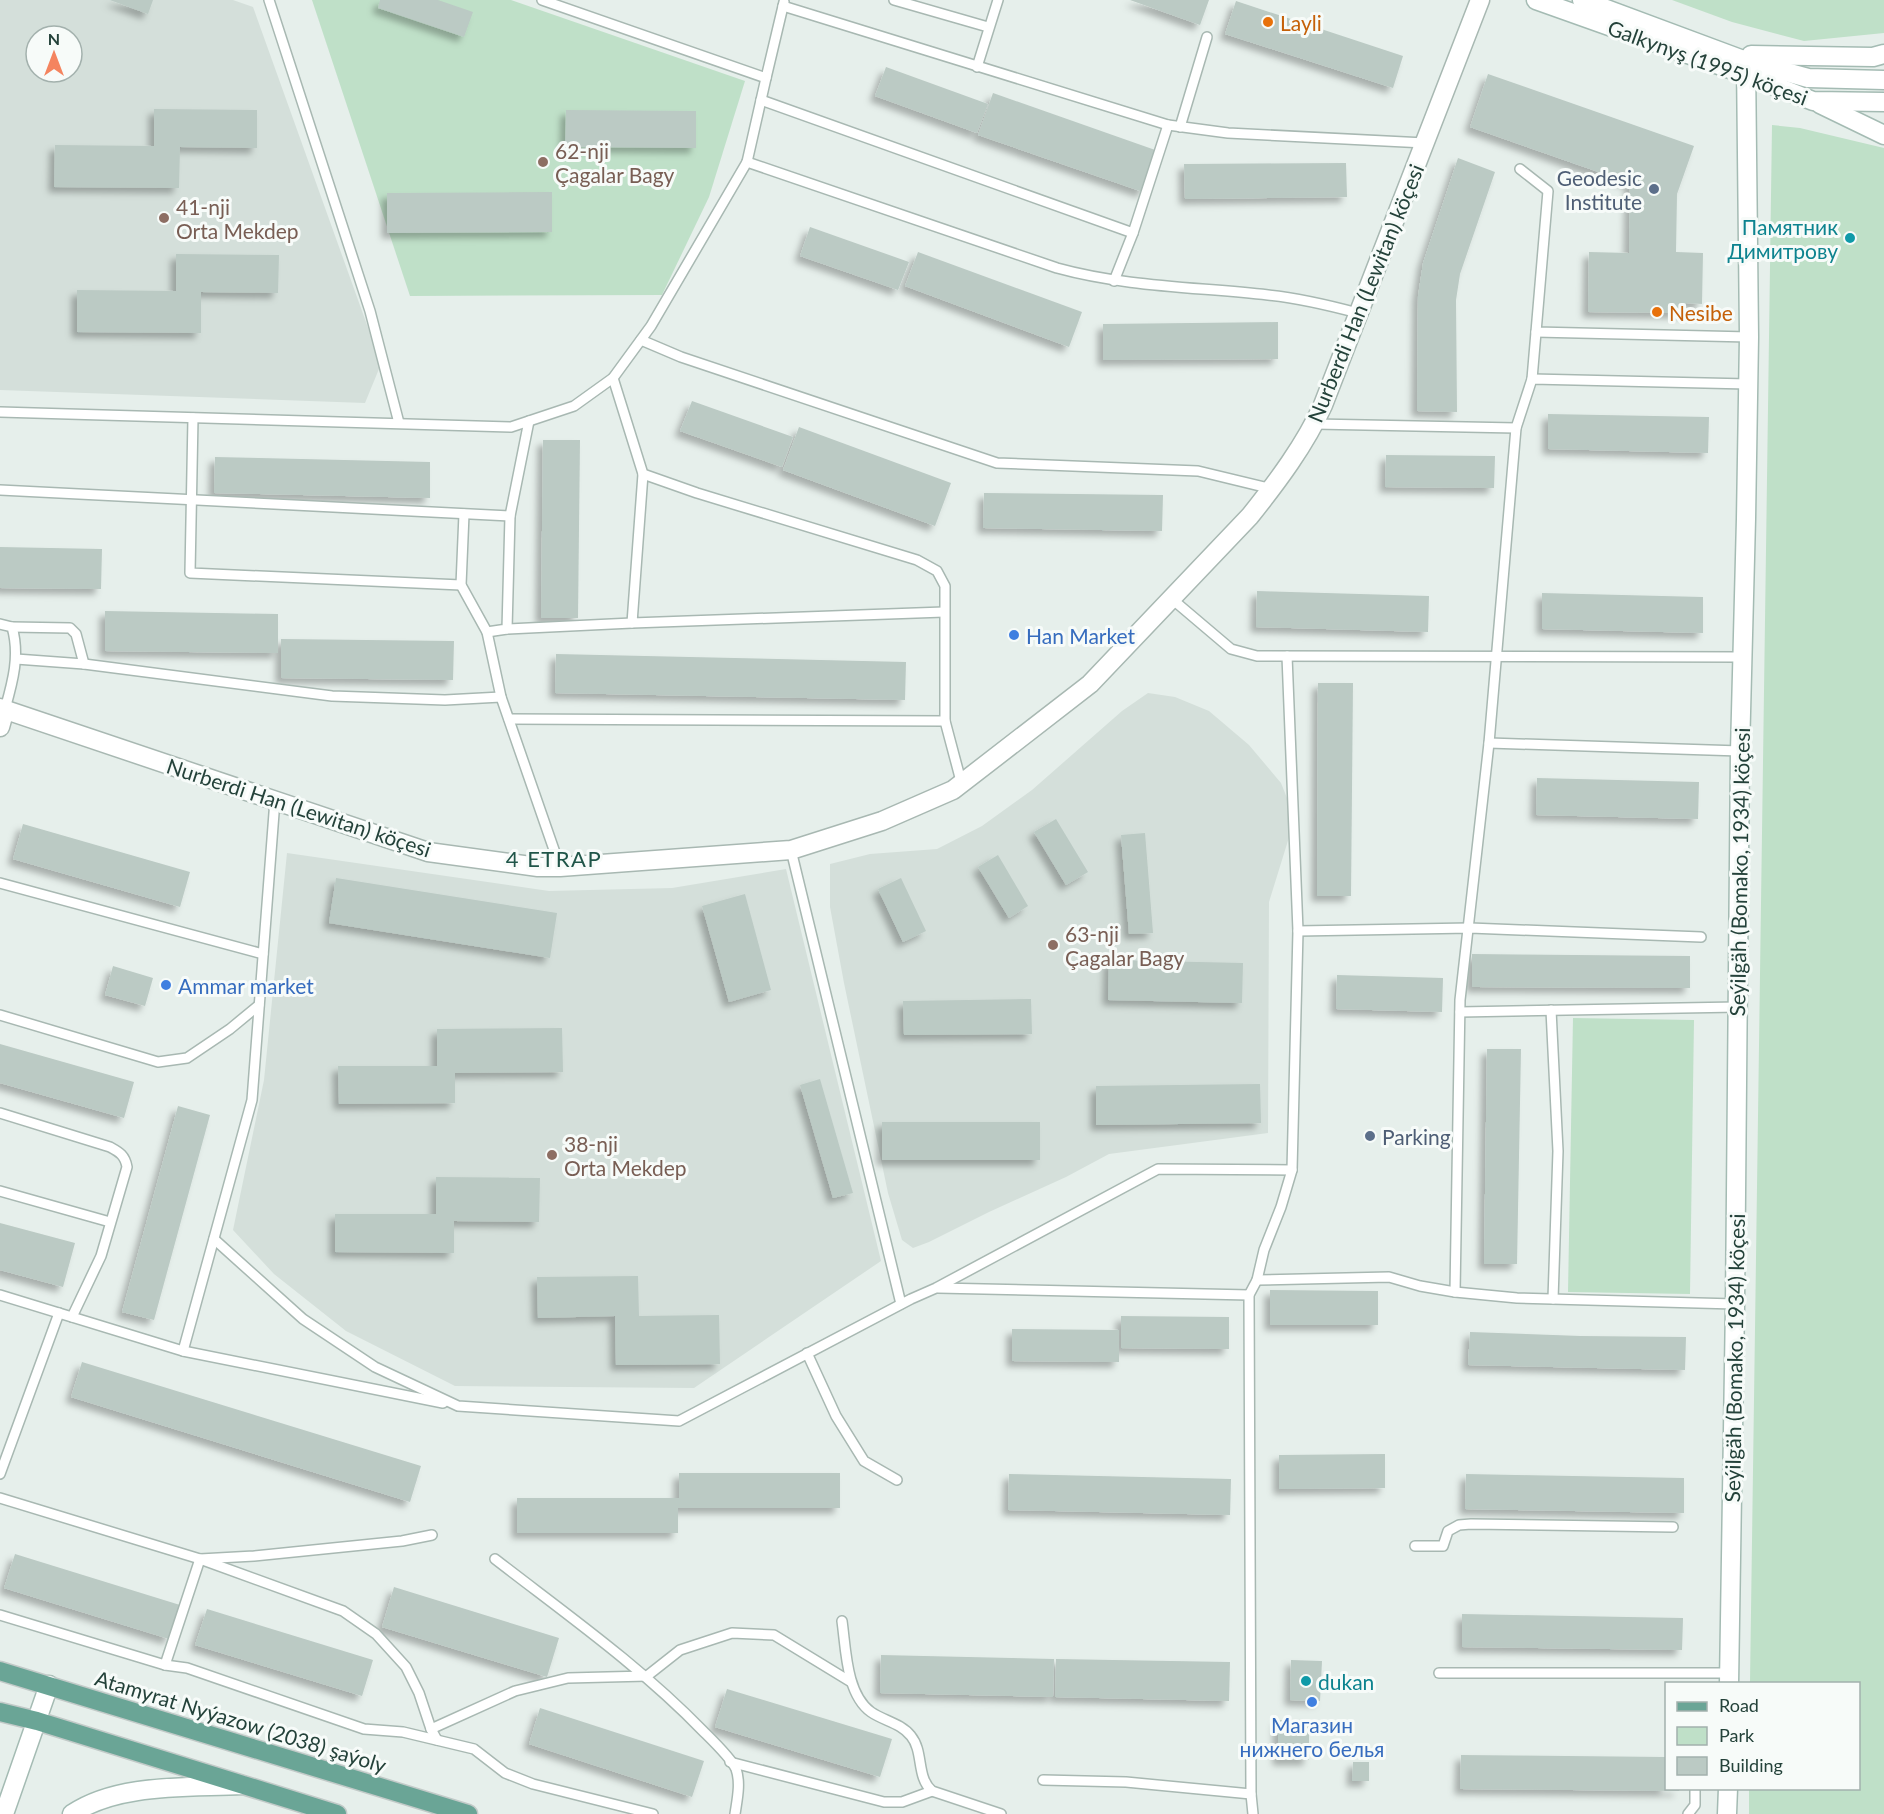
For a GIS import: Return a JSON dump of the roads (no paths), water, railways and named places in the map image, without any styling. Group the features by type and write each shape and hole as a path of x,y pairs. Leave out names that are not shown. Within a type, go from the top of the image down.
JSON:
{"main road":[{"name":"Atamyrat Nyýazow (2038) şaýoly","path":"1,1675 49,1685 468,1814"},
{"path":"0,1712 37,1721 337,1814"}],"street":[{"name":"Nurberdi Han (Lewitan) köçesi","path":"2,709 428,852 538,867 791,850 882,820 962,785 1090,684 1250,516 1272,489 1314,424 1480,0"},
{"name":"Galkynyş (1995) köçesi","path":"1536,0 1742,64 1808,78 1884,80"},
{"name":"Galkynyş (1995) köçesi","path":"1582,0 1742,64 1813,101 1884,102"},
{"path":"1742,64 1872,57 1884,54"},
{"name":"Seýilgäh (Bomako, 1934) köçesi","path":"1729,1678 1740,752 1749,337 1742,64"},
{"path":"1813,101 1884,135"},
{"path":"0,727 2,709"},
{"path":"4,1814 49,1685"},
{"path":"72,1814 82,1807 105,1798 136,1790 242,1785"},
{"path":"1727,1814 1728,1790"}],"lane":[{"path":"269,0 370,311 399,423"},
{"path":"542,0 766,78"},
{"path":"894,0 988,27"},
{"path":"977,67 998,0"},
{"path":"0,412 511,427 574,406 613,378 651,326 747,162 784,3 977,67 1168,125 1227,133 1425,143"},
{"path":"1180,127 1207,37"},
{"path":"761,100 1133,232"},
{"path":"1114,281 1133,232 1168,125"},
{"path":"747,162 1089,277 1313,301 1358,313"},
{"path":"1455,1292 1460,1012 1489,743 1516,428 1532,379 1548,191 1520,169"},
{"path":"1536,332 1749,337"},
{"path":"641,340 681,357 997,463 1198,471 1272,489"},
{"path":"613,378 643,474 632,623"},
{"path":"1532,379 1748,384"},
{"path":"193,418 190,573 461,585"},
{"path":"507,628 510,516 529,421"},
{"path":"1314,424 1516,428"},
{"path":"643,474 697,493 917,560 937,571 945,586 945,721 962,785"},
{"path":"0,490 510,516"},
{"path":"464,514 461,585 487,632 501,697 560,867"},
{"path":"1172,599 1231,649 1257,656 1742,657"},
{"path":"487,632 507,628 944,612"},
{"path":"0,624 12,627 70,627 76,634 84,664"},
{"path":"2,709 15,672 15,639 12,627"},
{"path":"1253,1814 1251,1794 1249,1295 1257,1280 1264,1250 1281,1207 1292,1170 1298,931 1287,656"},
{"path":"16,659 84,664 332,696 445,700 501,697"},
{"path":"508,719 945,721"},
{"path":"1489,743 1740,752"},
{"path":"183,1351 252,1100 275,800"},
{"path":"791,850 901,1304"},
{"path":"0,883 263,954"},
{"path":"1298,931 1470,928 1701,937"},
{"path":"0,1015 158,1062 187,1058 230,1029 259,1005"},
{"path":"1460,1012 1738,1007"},
{"path":"1551,1010 1558,1151 1553,1299"},
{"path":"0,1113 110,1147 123,1155 127,1167 100,1256 72,1317"},
{"path":"0,1295 183,1351 458,1406 679,1421 901,1304 936,1288 1158,1169 1292,1170"},
{"path":"0,1191 110,1222"},
{"path":"214,1239 303,1319 375,1367 458,1406"},
{"path":"1257,1280 1389,1277 1420,1286 1455,1292 1517,1298 1735,1304"},
{"path":"936,1288 1249,1295"},
{"path":"0,1474 59,1313"},
{"path":"807,1353 837,1416 864,1461 897,1480"},
{"path":"0,1498 200,1558 343,1611 376,1634 406,1667 419,1693 437,1740"},
{"path":"1414,1546 1443,1546 1448,1531 1459,1525 1471,1524 1674,1527"},
{"path":"200,1558 254,1556 402,1541 432,1534"},
{"path":"165,1665 200,1558"},
{"path":"495,1559 647,1676 717,1746 735,1767 738,1780 735,1814"},
{"path":"0,1615 165,1665 187,1668 364,1729 403,1732 474,1749 505,1773 533,1784 653,1814"},
{"path":"842,1621 851,1682 861,1702 871,1712 893,1722 910,1734 918,1752 926,1786 932,1791 1001,1814"},
{"path":"431,1729 515,1691 568,1678 647,1676 680,1650 732,1634 774,1635 851,1682"},
{"path":"1439,1673 1692,1673 1729,1678"},
{"path":"1692,1673 1693,1682"},
{"path":"730,1762 884,1802 902,1802 932,1791"},
{"path":"1043,1780 1126,1782 1251,1794"},
{"path":"1688,1814 1695,1806 1695,1790"}],"place":[{"name":"Layli","path":"1268,22"},
{"name":"62-nji Çagalar Bagy","path":"543,162"},
{"name":"Geodesic Institute","path":"1654,189"},
{"name":"41-nji Orta Mekdep","path":"164,218"},
{"name":"Памятник Димитрову","path":"1850,238"},
{"name":"Nesibe","path":"1657,312"},
{"name":"Han Market","path":"1014,635"},
{"name":"63-nji Çagalar Bagy","path":"1053,945"},
{"name":"Ammar market","path":"166,985"},
{"name":"Parking","path":"1370,1136"},
{"name":"38-nji Orta Mekdep","path":"552,1155"},
{"name":"dukan","path":"1306,1681"},
{"name":"Магазин нижнего белья","path":"1312,1702"}],"district":[{"name":"4 ETRAP","path":"554,858"}]}
